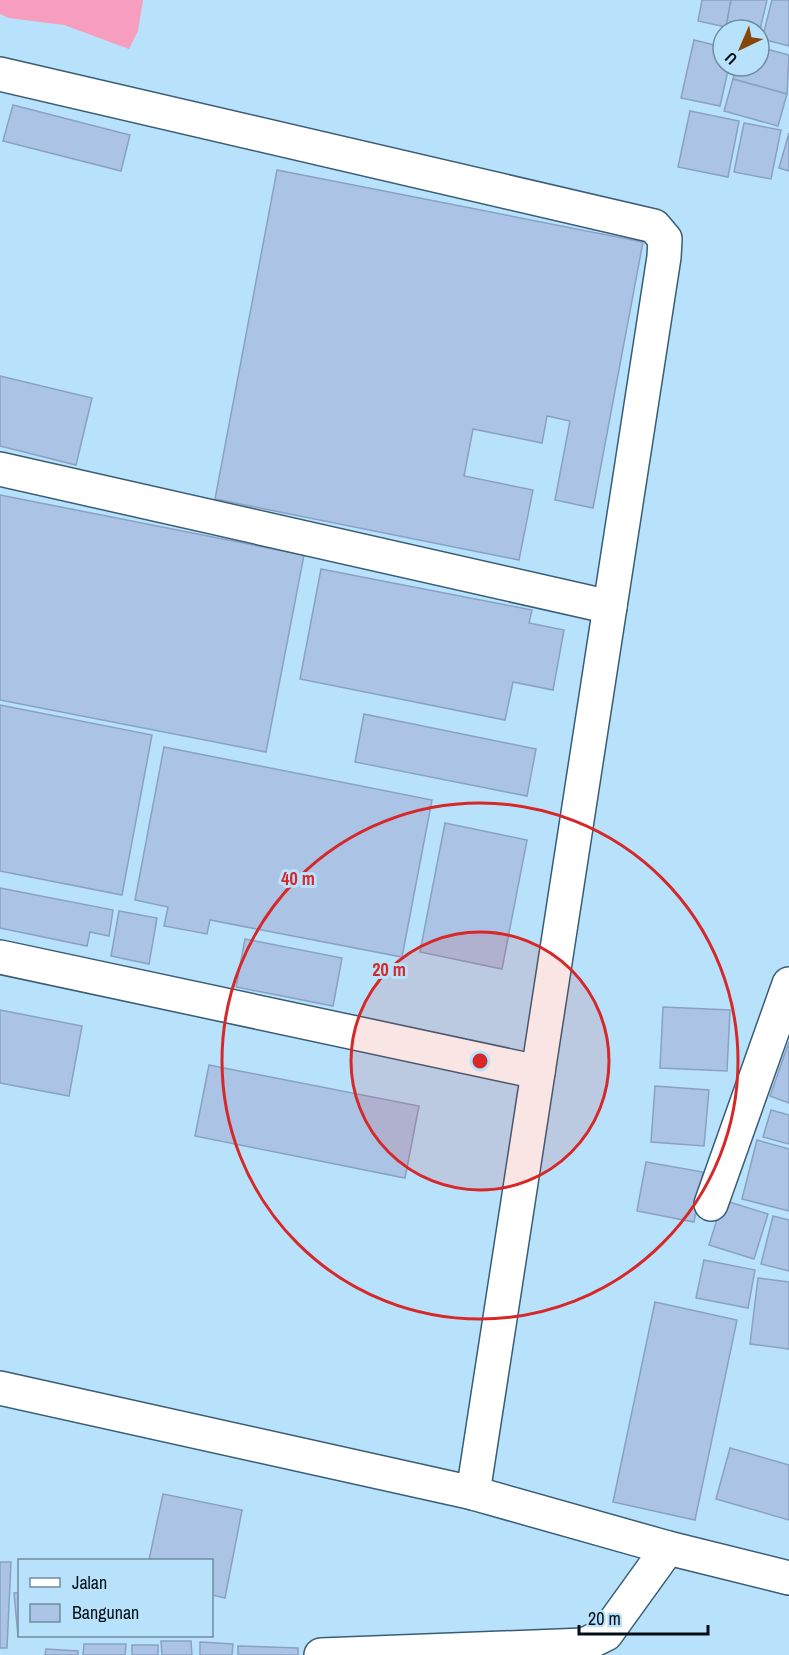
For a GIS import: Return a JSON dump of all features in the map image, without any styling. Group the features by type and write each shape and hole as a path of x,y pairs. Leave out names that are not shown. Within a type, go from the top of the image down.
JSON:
{"street":[{"path":"0,74 654,226 665,239 473,1493"},
{"path":"0,469 610,607"},
{"path":"0,957 538,1072"},
{"path":"711,1204 789,984"},
{"path":"0,1388 473,1493 668,1548 789,1578"},
{"path":"321,1655 584,1645 606,1634 668,1548"}],"shaded area":[{"path":"0,0 143,0 138,31 129,49 64,25 9,18 0,14"}],"building":[{"path":"702,0 731,0 728,18 711,18 711,24 698,21"},
{"path":"731,0 767,0 763,18 728,18"},
{"path":"772,0 789,0 789,46 771,41 771,18 767,18"},
{"path":"694,40 711,44 711,78 726,78 720,106 681,98"},
{"path":"771,50 789,55 787,94 733,79 771,78"},
{"path":"733,79 787,94 778,126 724,111"},
{"path":"13,105 130,135 121,171 3,141"},
{"path":"690,111 739,121 728,177 678,167"},
{"path":"744,123 781,130 771,179 734,172"},
{"path":"789,133 789,171 779,168"},
{"path":"277,170 643,242 593,508 555,500 570,421 547,416 542,443 473,429 464,476 533,490 519,560 215,499"},
{"path":"0,376 92,398 76,465 0,446"},
{"path":"0,495 304,555 266,752 0,700"},
{"path":"321,569 532,610 529,623 564,630 553,690 513,682 505,720 300,679"},
{"path":"0,705 152,735 122,895 0,871"},
{"path":"364,714 536,749 527,796 355,762"},
{"path":"164,747 432,800 402,957 210,920 207,934 164,926 168,907 135,900"},
{"path":"445,823 527,840 502,969 420,952"},
{"path":"0,888 113,910 109,936 90,932 87,946 0,928"},
{"path":"119,911 157,918 149,964 111,956"},
{"path":"245,939 342,958 333,1006 236,987"},
{"path":"663,1007 730,1010 727,1071 660,1068"},
{"path":"0,1010 82,1026 69,1096 0,1083"},
{"path":"789,1042 789,1103 770,1096"},
{"path":"209,1065 419,1106 405,1178 195,1136"},
{"path":"655,1086 709,1090 704,1146 651,1142"},
{"path":"771,1110 789,1115 789,1144 763,1137"},
{"path":"757,1140 789,1149 789,1211 742,1199"},
{"path":"646,1162 703,1172 694,1222 637,1211"},
{"path":"723,1200 768,1214 754,1259 709,1245"},
{"path":"773,1216 789,1220 789,1271 761,1264"},
{"path":"704,1260 755,1270 748,1308 696,1298"},
{"path":"758,1278 789,1282 789,1349 750,1344"},
{"path":"655,1302 737,1320 695,1520 613,1502"},
{"path":"730,1448 789,1465 789,1520 716,1499"},
{"path":"163,1494 242,1510 225,1598 213,1595 213,1559 149,1559"},
{"path":"0,1562 11,1562 7,1648 0,1648"},
{"path":"14,1593 18,1593 18,1636"},
{"path":"161,1641 191,1641 192,1655 162,1655"},
{"path":"200,1642 233,1644 232,1655 200,1655"},
{"path":"84,1644 126,1644 125,1655 83,1655"},
{"path":"132,1645 158,1645 158,1655 132,1655"},
{"path":"238,1646 298,1648 298,1655 238,1655"},
{"path":"46,1649 78,1651 78,1655 45,1655"}]}
